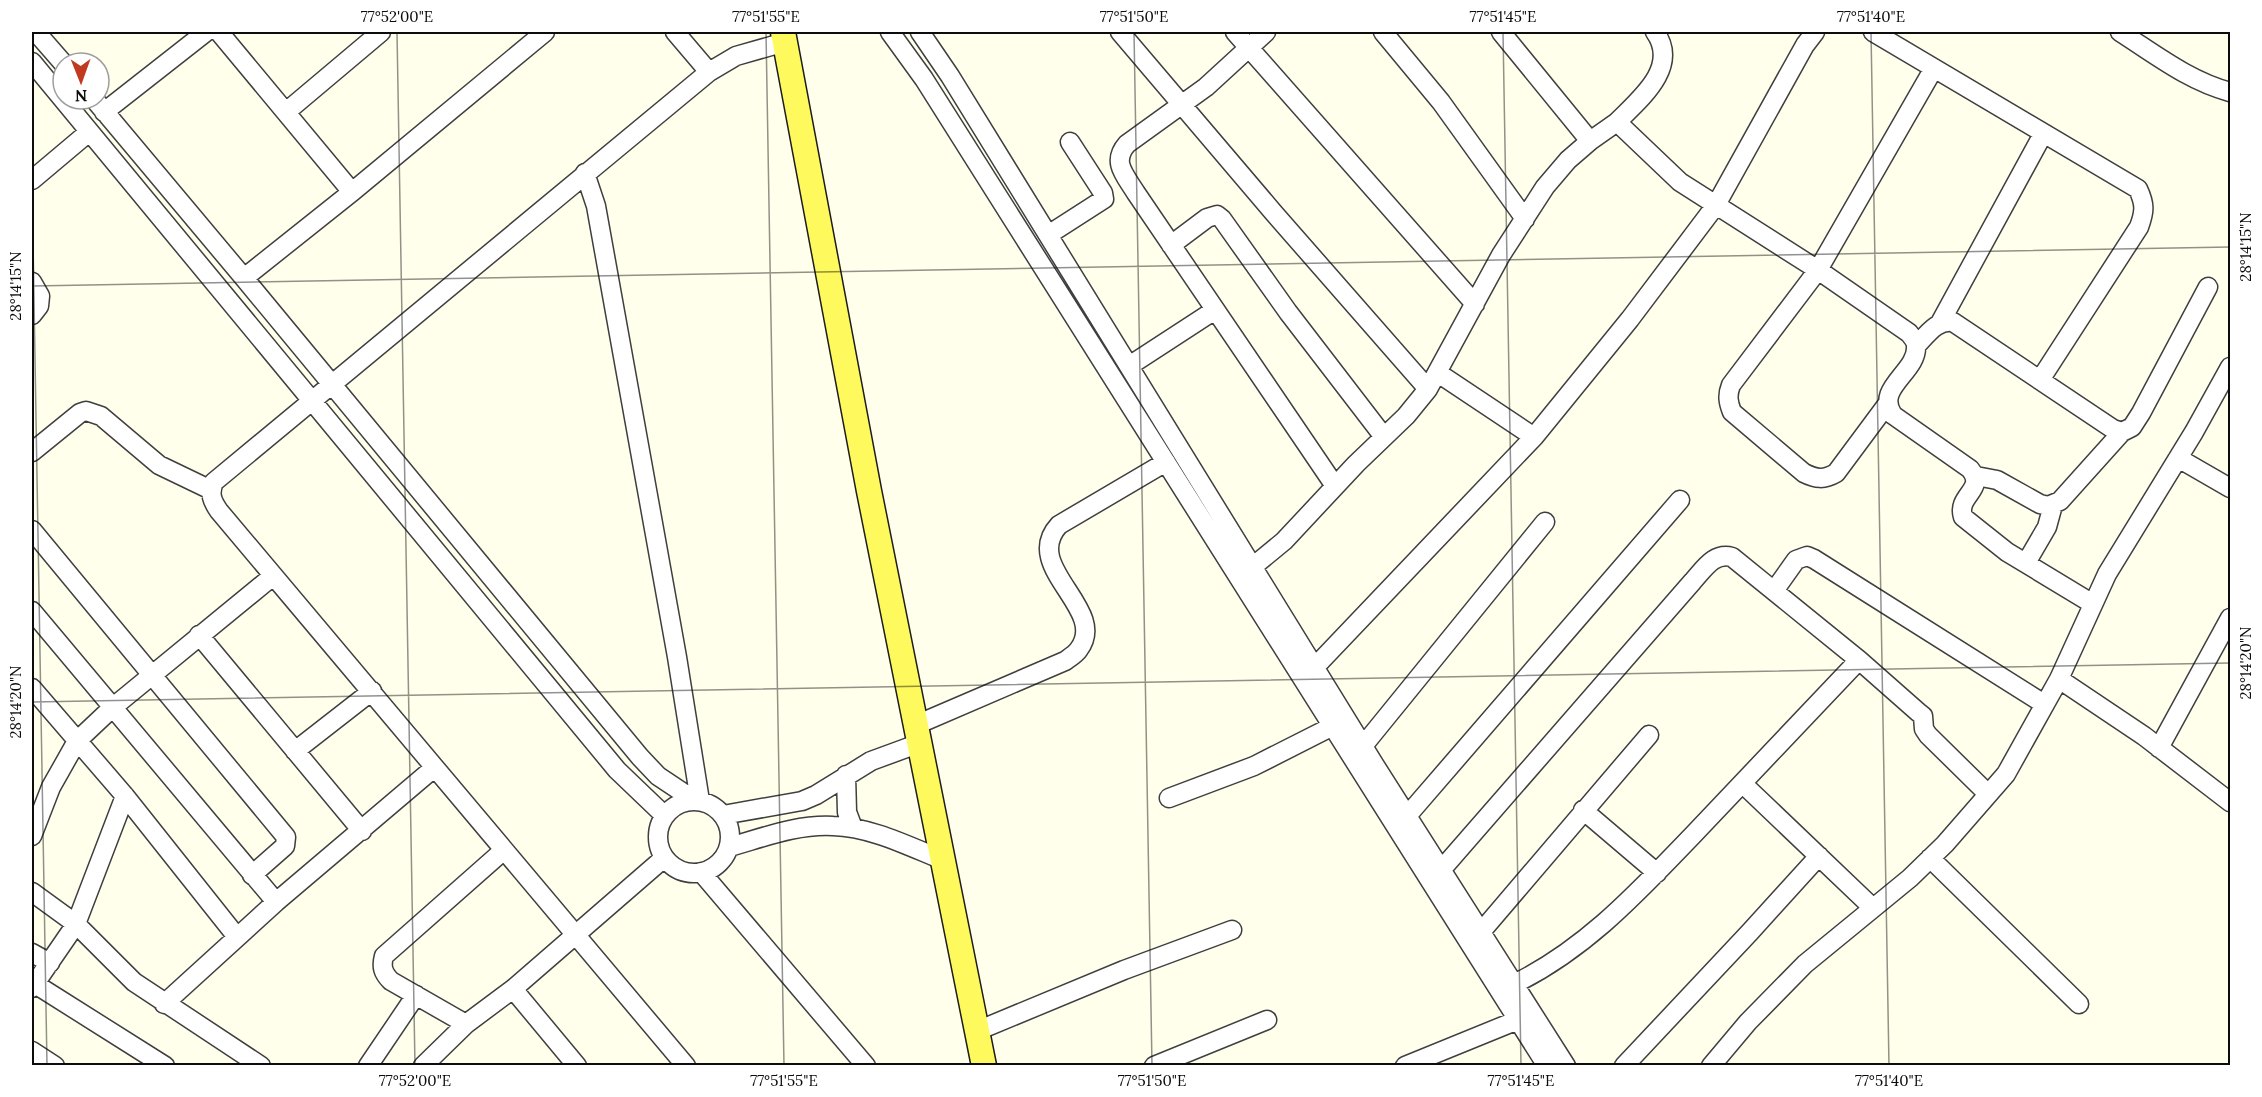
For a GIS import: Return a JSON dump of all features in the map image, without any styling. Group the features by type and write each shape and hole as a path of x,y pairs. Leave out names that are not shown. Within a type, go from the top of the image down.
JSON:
{"main road":[{"path":"784,37 867,479 984,1065"}],"street":[{"path":"36,32 53,51"},
{"path":"111,97 206,32"},
{"path":"219,32 352,192"},
{"path":"286,112 381,32"},
{"path":"244,278 545,32"},
{"path":"675,32 709,72"},
{"path":"890,32 924,79 1166,462 1314,668 1566,1065"},
{"path":"920,32 950,76 1129,366 1333,726 1547,1065"},
{"path":"1120,32 1428,389"},
{"path":"1235,32 1475,303"},
{"path":"1266,32 1220,74 1127,144 1120,152 1119,160 1126,176 1171,245 1335,486"},
{"path":"1383,32 1441,102 1525,219"},
{"path":"1501,32 1590,141"},
{"path":"1314,668 1534,437 1630,319 1716,205 1805,45 1815,32"},
{"path":"1873,32 2138,189 2144,201 2145,212 2139,227 2040,380"},
{"path":"2120,32 2181,72 2200,82 2230,92"},
{"path":"1245,573 1284,541 1428,389 1501,255 1545,187 1568,160 1617,122 1652,86 1661,68 1663,52 1660,34"},
{"path":"686,1065 219,512 213,502 211,490 214,482 709,72 736,56 784,37"},
{"path":"32,62 617,770 664,815"},
{"path":"1888,403 1836,473 1827,478 1815,478 1804,473 1732,412 1728,404 1728,393 1731,385 1818,270 1934,68"},
{"path":"104,111 640,757 658,776 697,801 715,807 723,815 728,825 729,847 724,857 716,865 701,872 683,871 672,866 664,858 657,836 659,825 664,815 673,807 683,802 697,801"},
{"path":"1617,122 1680,182 1818,270 1910,333 1916,346"},
{"path":"32,180 89,132"},
{"path":"2043,134 1940,323 1916,346 1912,359 1890,393 1888,403 1893,415 1971,469 1976,476 1977,481 1974,487 1962,503 1963,517 2007,552 2093,604"},
{"path":"1048,236 1104,199 1103,193 1070,142"},
{"path":"585,173 596,207 677,657 697,801"},
{"path":"1171,245 1207,218 1217,215 1222,219 1288,312 1384,438"},
{"path":"32,282 40,297 39,306 32,315"},
{"path":"1976,476 1991,477 2040,504 2053,505 2060,501 2122,432 2132,428 2208,286"},
{"path":"1129,366 1215,310"},
{"path":"1940,323 1953,322 2112,429 2122,432"},
{"path":"1711,1065 1748,1022 1804,964 1930,858 2006,774 2058,679 2107,574 2230,367"},
{"path":"1438,373 1534,437"},
{"path":"32,452 80,413 86,411 101,416 159,465 211,490"},
{"path":"2178,458 2230,488"},
{"path":"723,815 801,801 816,795 918,734 1065,661 1079,650 1086,635 1083,618 1052,564 1048,549 1050,534 1059,525 1166,462"},
{"path":"1407,816 1680,500"},
{"path":"2026,564 2047,527 2053,505"},
{"path":"1363,746 1545,522"},
{"path":"33,536 286,837 285,846 252,874"},
{"path":"1442,869 1711,561 1717,556 1724,555 1732,557 1859,660 1923,716 1924,729 1928,735 1988,794"},
{"path":"1774,591 1796,560 1807,556 1814,558 2044,704"},
{"path":"32,834 51,787 77,741 151,675 273,576"},
{"path":"32,611 276,902"},
{"path":"2159,748 2230,618"},
{"path":"199,635 362,831"},
{"path":"1514,984 1539,972 1576,948 1617,913 1743,784 1859,660"},
{"path":"2058,679 2159,748 2230,802"},
{"path":"32,688 125,796 237,938"},
{"path":"295,751 372,691"},
{"path":"1169,798 1254,766 1333,726"},
{"path":"1481,932 1649,735"},
{"path":"164,1004 276,902 434,768"},
{"path":"846,775 847,812 854,828"},
{"path":"1743,784 1873,908"},
{"path":"125,796 76,924 33,986 165,1065"},
{"path":"1583,810 1657,873"},
{"path":"729,847 807,827 832,826 854,828 874,834 943,860"},
{"path":"466,1024 391,981 384,974 381,964 384,956 504,850"},
{"path":"1624,1065 1819,856"},
{"path":"423,1065 466,1024 513,989 664,858"},
{"path":"1930,858 2079,1004"},
{"path":"701,872 866,1065"},
{"path":"32,892 76,924 134,982 164,1004 261,1065"},
{"path":"977,1031 1124,970 1233,930"},
{"path":"32,953 50,963"},
{"path":"513,989 577,1065"},
{"path":"368,1065 416,995"},
{"path":"1154,1065 1267,1020"},
{"path":"1405,1065 1518,1020"},
{"path":"32,1051 55,1065"}]}
